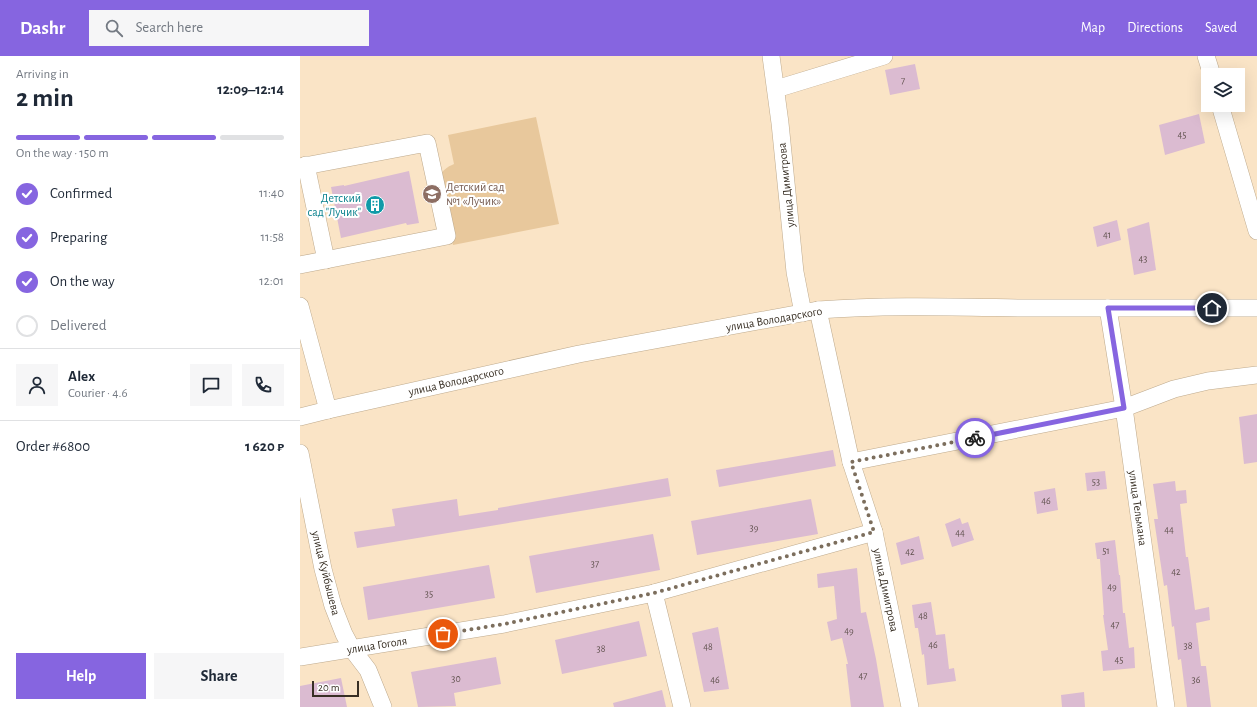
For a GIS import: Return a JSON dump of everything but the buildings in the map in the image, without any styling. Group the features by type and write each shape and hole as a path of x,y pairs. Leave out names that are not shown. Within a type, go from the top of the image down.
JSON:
{"street":[{"name":"улица Димитрова","path":"771,56 776,89 795,272 811,312 851,462 874,532 910,707"},
{"path":"776,89 884,56"},
{"path":"1206,56 1210,68"},
{"path":"1222,112 1257,231"},
{"path":"300,265 326,260 447,236 427,143 303,166 326,260"},
{"path":"300,306 328,410"},
{"name":"улица Володарского","path":"300,418 328,410 579,354 811,312 855,307 1257,308"},
{"name":"улица Тельмана","path":"1108,308 1124,408 1166,707"},
{"path":"851,462 1124,408 1174,389 1208,381 1257,375"},
{"name":"улица Куйбышева","path":"300,453 323,569 337,619 352,649 368,670 382,707"},
{"name":"улица Гоголя","path":"300,657 504,624 654,593 874,532"},
{"path":"654,593 682,707"}],"shaded area":[{"path":"536,117 559,224 453,245 440,178 445,169 454,164 448,135"}],"way so far":[{"path":"443,634 504,624 654,593 874,532 851,462 975,438"}],"place":[{"name":"Детский сад №1 «Лучик»","path":"432,194"},
{"name":"Детский сад \"Лучик\"","path":"375,205"}],"route":[{"path":"975,438 1124,408 1108,308 1212,308"}]}
